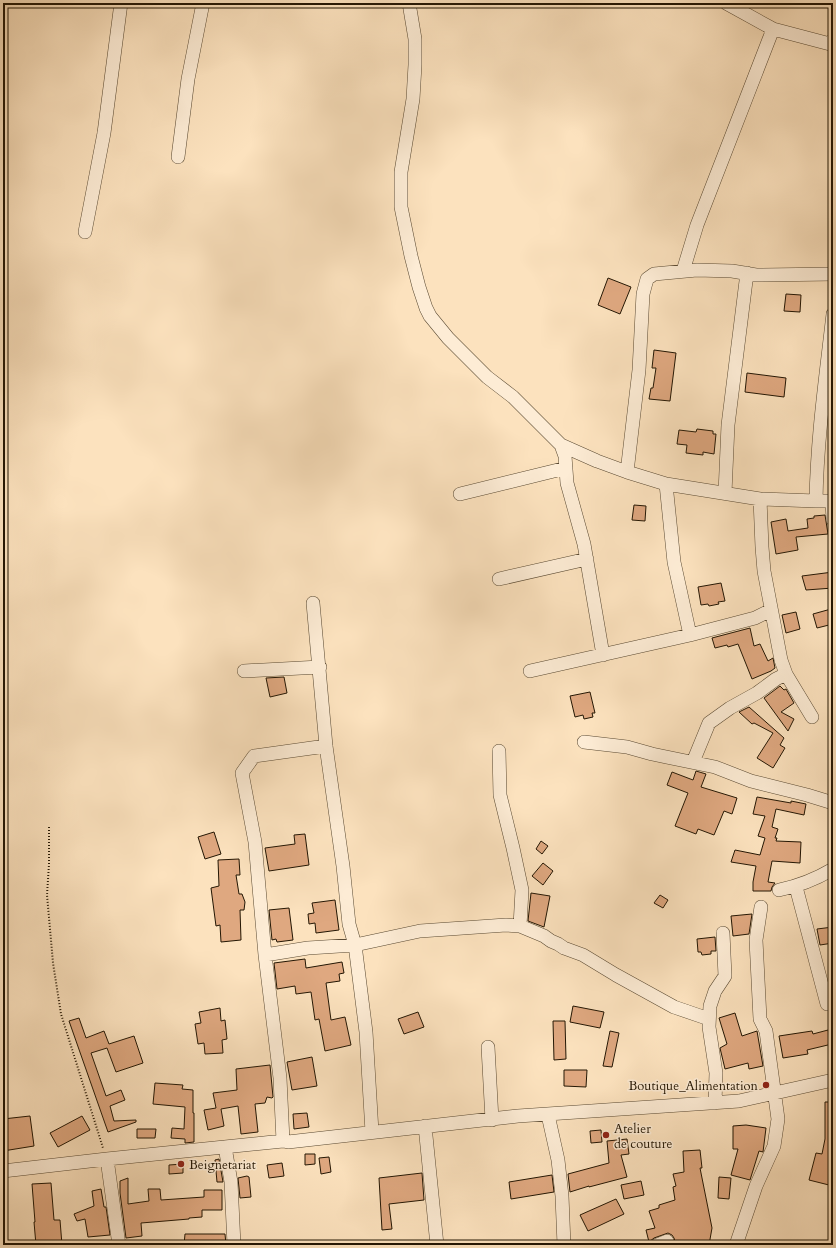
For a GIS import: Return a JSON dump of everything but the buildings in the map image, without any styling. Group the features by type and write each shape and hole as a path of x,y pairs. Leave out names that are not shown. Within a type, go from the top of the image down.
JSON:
{"street":[{"path":"85,232 104,134 122,3"},
{"path":"178,157 188,79 203,3"},
{"path":"409,3 415,39 415,65 413,99 401,172 401,207 411,256 426,308 430,316 448,338 487,377 513,397 562,445 596,461 666,484 760,499 833,501 833,520"},
{"path":"726,3 773,28 830,44 833,40"},
{"path":"683,271 697,225 773,28"},
{"path":"627,472 639,370 640,323 643,294 647,279 654,274 683,271 732,271 779,275 833,274"},
{"path":"725,493 728,425 747,273"},
{"path":"816,501 818,437 824,400 833,314"},
{"path":"562,445 565,456 567,483 587,559 603,655"},
{"path":"460,494 566,468"},
{"path":"666,484 674,562 690,635"},
{"path":"760,499 764,571 771,610 776,627 781,660 786,674 812,717"},
{"path":"499,579 587,559"},
{"path":"313,603 326,746 343,866 349,924 355,945 366,1032 372,1132"},
{"path":"530,671 690,635 755,618 771,610"},
{"path":"244,671 320,667"},
{"path":"693,762 709,723 730,708 786,674"},
{"path":"584,742 627,747 652,754 715,767 751,781 833,803"},
{"path":"283,1141 280,1078 265,954 255,842 242,773 254,756 326,746"},
{"path":"499,751 500,795 522,890 520,926"},
{"path":"779,890 796,887 822,876 833,869"},
{"path":"796,887 827,1004"},
{"path":"736,1245 756,1186 774,1146 778,1120 776,1093 766,1031 760,1019 756,940 761,907"},
{"path":"265,954 308,948 355,945 420,931 506,925 520,926 544,936 564,948 583,955 674,1008 709,1019"},
{"path":"715,1103 716,1074 709,1019 710,1006 715,990 725,976 723,933"},
{"path":"488,1047 492,1120"},
{"path":"3,1171 548,1114 739,1101 833,1080"},
{"path":"548,1114 558,1160 562,1196 564,1245"},
{"path":"425,1126 437,1245"},
{"path":"225,1147 232,1182 234,1245"},
{"path":"107,1159 119,1245"}],"path":[{"path":"49,827 50,864 47,895 53,963 61,1014 107,1159"}],"place":[{"name":"Boutique_Alimentation","path":"766,1085"},
{"name":"Atelier de couture","path":"606,1135"},
{"name":"Beignetariat","path":"181,1164"}]}
